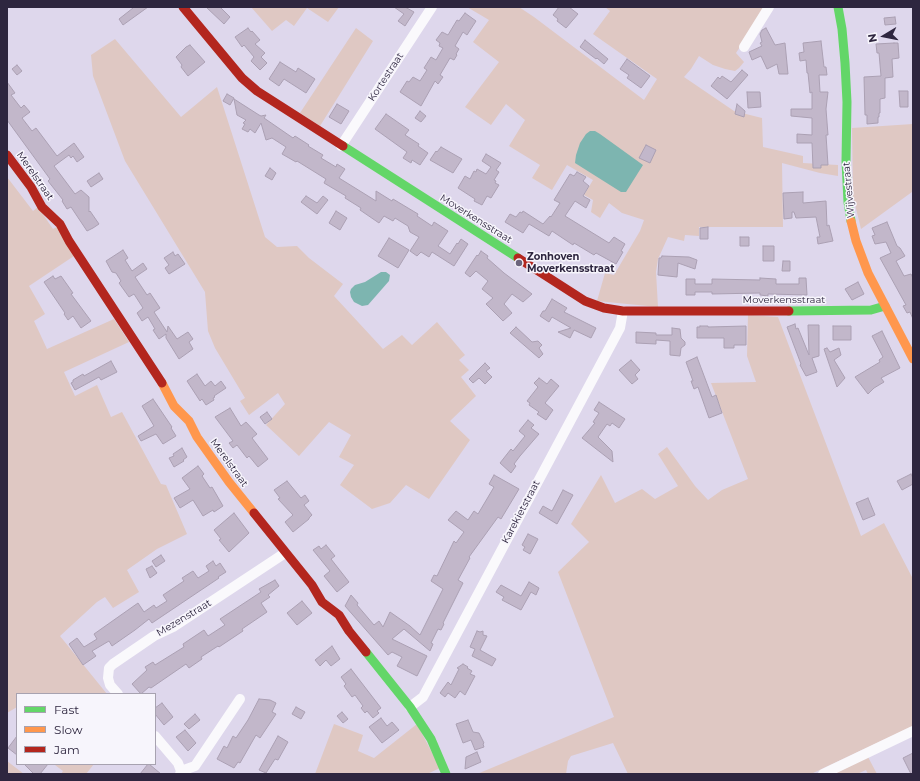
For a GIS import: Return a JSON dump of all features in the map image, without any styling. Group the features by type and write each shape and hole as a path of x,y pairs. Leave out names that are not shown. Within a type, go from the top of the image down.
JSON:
{"street":[{"name":"Moverkensstraat","path":"183,7 242,78 257,91 585,301 604,308 623,311 841,311 871,310 885,306"},
{"name":"Kortestraat","path":"341,146 432,7"},
{"path":"744,47 769,7"},
{"name":"Wijvestraat","path":"838,7 842,29 847,102 846,161 848,202 856,241 868,273 913,359"},
{"name":"Merelstraat","path":"7,155 30,187 42,207 60,224 69,242 165,388 174,406 189,421 197,438 228,482 312,585 322,602 339,615 348,631 410,707 431,740 446,774"},
{"name":"Karekietstraat","path":"410,707 423,697 620,328 623,311"},
{"name":"Mezenstraat","path":"117,693 110,685 108,678 109,668 154,636 173,627 285,553"},
{"path":"156,737 178,763 180,772 195,766 240,700"},
{"path":"823,774 913,731"}],"shaded area":[{"path":"251,7 339,7 328,22 307,8 294,26 286,20 272,31"},
{"path":"467,7 519,7 644,100 657,79 593,34 610,11 605,7 766,7 736,53 744,62 739,68 735,71 725,69 713,65 699,56 684,77 734,111 762,118 763,147 803,156 803,163 838,165 838,176 782,163 783,227 699,227 699,236 685,235 684,241 668,237 658,259 656,272 658,307 597,301 605,273 614,275 640,231 644,220 622,213 609,203 600,218 591,212 593,200 584,195 593,180 567,165 552,190 532,178 540,165 509,146 525,120 506,104 491,125 465,107 499,62 473,42 489,20"},
{"path":"356,28 373,41 320,126 300,113"},
{"path":"115,39 181,117 217,87 265,237 277,247 297,246 309,258 343,284 334,296 383,349 402,335 412,345 437,322 465,355 459,360 469,370 461,377 476,396 450,421 470,440 429,499 406,485 390,503 372,509 340,485 354,465 339,457 351,435 329,422 299,456 266,425 285,404 278,393 249,415 240,401 245,398 215,348 208,331 205,292 125,161 93,76 91,55"},
{"path":"913,124 913,195 912,192 861,229 853,196 852,128"},
{"path":"590,131 595,131 600,134 643,165 626,192 621,192 575,163 580,143"},
{"path":"7,177 33,211 38,207 53,229 57,227 74,256 29,286 45,314 34,321 47,349 114,319 129,342 64,372 75,396 97,385 111,417 122,412 161,484 166,485 187,534 157,549 127,570 139,592 113,608 105,597 97,602 60,636 106,693 16,693 16,708 7,713"},
{"path":"381,272 386,272 390,275 389,281 368,305 362,306 354,302 351,297 351,289 355,285 365,282"},
{"path":"748,315 778,317 861,536 884,523 913,579 913,726 811,774 628,774 613,743 571,756 568,761 566,774 477,774 614,717 558,572 589,542 571,524 601,475 615,503 642,489 655,499 678,486 658,454 667,447 695,486 708,500 722,490 748,479 711,383 756,382 747,356"},
{"path":"334,724 363,735 358,751 374,758 417,724 440,768 427,774 315,774"},
{"path":"868,757 877,774 868,774 866,770 857,774 834,774"},
{"path":"7,761 24,774 7,774"},
{"path":"55,765 93,765 86,774 61,774 63,771"}],"building":[{"path":"132,7 148,7 123,25 119,19 133,8"},
{"path":"206,7 220,7 230,17 224,24"},
{"path":"394,7 405,7 414,12 405,26 398,21 404,14"},
{"path":"559,7 569,7 578,14 566,28 557,21 558,19 553,15"},
{"path":"465,13 476,21 467,35 463,32 455,46 459,49 456,54 457,55 454,60 450,58 440,75 443,77 438,84 435,81 421,106 400,92 407,81 409,82 413,77 420,81 427,70 424,68 431,57 436,60 443,48 439,46 440,43 436,40 442,32 448,35 457,20 459,21"},
{"path":"895,17 896,24 885,25 884,18"},
{"path":"248,28 260,40 255,44 265,53 261,57 267,63 260,70 251,61 254,57 244,45 242,47 235,37"},
{"path":"766,28 775,45 785,43 788,74 779,74 777,64 767,69 761,56 752,60 749,52 762,46 760,43 762,42 760,34 762,30"},
{"path":"585,40 608,59 604,64 580,47"},
{"path":"821,41 824,67 826,67 827,75 819,75 820,92 828,92 826,109 828,135 826,135 828,165 821,165 821,168 813,168 812,143 797,143 797,134 812,135 812,118 791,116 791,109 812,109 812,92 810,93 806,60 800,61 799,53 804,52 803,43"},
{"path":"898,43 899,58 892,59 893,77 885,78 885,98 880,99 878,123 867,124 867,115 865,115 864,77 881,76 879,53 877,53 876,44"},
{"path":"190,45 205,62 188,76 176,57"},
{"path":"627,59 650,76 641,88 627,78 629,75 620,69"},
{"path":"280,62 296,72 298,68 315,79 306,93 284,79 279,86 269,79"},
{"path":"17,65 22,71 17,75 12,69"},
{"path":"742,70 748,75 727,99 711,86 718,77 720,79 722,76 731,82"},
{"path":"7,82 15,93 11,95 21,108 24,105 30,112 22,118 32,131 36,128 57,156 74,143 84,157 77,162 73,156 71,158 69,155 54,166 75,194 81,190 89,197 89,212 90,211 99,224 93,228 87,231 71,207 67,209 62,201 63,200 48,181 50,179 7,120"},
{"path":"899,91 908,91 908,107 900,107"},
{"path":"747,92 760,92 761,107 748,108"},
{"path":"227,94 234,98 230,105 223,101"},
{"path":"234,99 261,116 266,115 264,118 293,138 295,136 323,155 321,158 336,167 337,164 345,169 339,178 376,201 376,191 418,214 417,216 432,226 434,222 448,231 438,246 450,254 461,239 468,244 454,266 432,252 429,257 421,252 417,256 410,251 419,237 410,232 408,226 395,218 393,221 384,216 379,223 360,210 361,208 345,198 346,196 324,183 326,179 297,161 296,162 282,154 286,147 272,138 266,140 261,123 255,133 250,129 248,132 242,129 245,124 243,123 246,120 237,115"},
{"path":"337,104 349,111 341,124 329,117"},
{"path":"737,104 745,111 744,117 735,114"},
{"path":"420,111 426,116 421,122 415,118"},
{"path":"386,114 409,130 405,135 419,144 418,146 428,153 420,165 412,160 411,163 403,158 407,152 375,129"},
{"path":"646,145 656,150 650,163 639,158"},
{"path":"441,147 462,159 453,173 430,160 436,151 437,152"},
{"path":"486,154 501,163 496,170 499,172 494,180 496,181 495,183 499,185 491,198 487,196 482,205 474,201 475,199 458,188 465,176 470,179 474,171 476,172 477,169 486,174 491,167 482,161"},
{"path":"270,168 276,173 272,180 265,176"},
{"path":"577,172 586,177 583,181 589,186 583,196 590,200 586,208 575,201 565,216 609,243 614,237 625,244 621,251 623,252 616,264 596,253 594,255 574,243 573,245 552,231 549,236 529,224 523,233 505,222 510,214 516,217 523,211 543,224 550,216 551,217 560,203 554,200 570,174 574,176"},
{"path":"99,173 103,179 91,187 87,181"},
{"path":"803,192 803,203 826,201 827,226 829,225 833,241 818,244 817,237 820,237 816,217 796,218 794,212 792,212 792,218 784,219 783,193"},
{"path":"306,196 317,203 323,196 328,200 317,214 301,202"},
{"path":"336,211 347,218 340,230 329,223"},
{"path":"887,222 897,246 905,256 896,261 904,276 911,274 913,278 913,319 910,312 907,313 903,306 906,305 880,258 891,253 886,242 875,244 872,236 875,235 872,228"},
{"path":"708,227 708,239 700,239 700,228"},
{"path":"740,237 749,237 749,246 740,246"},
{"path":"389,238 409,250 398,268 378,256"},
{"path":"763,246 774,246 774,261 763,261"},
{"path":"123,250 128,258 125,260 132,271 143,263 147,269 135,277 147,295 150,293 160,308 154,312 167,332 168,326 177,339 188,332 193,339 189,342 193,349 179,359 166,338 166,334 159,339 153,330 155,329 148,317 142,321 137,313 143,308 134,294 129,297 119,283 121,281 116,273 112,272 106,261"},
{"path":"481,251 488,256 487,258 504,273 532,294 523,302 512,294 504,304 512,313 503,321 486,304 493,298 482,289 488,281 476,271 470,277 465,273"},
{"path":"173,252 175,256 178,254 185,264 169,274 165,268 169,265 164,258"},
{"path":"662,256 689,257 697,260 695,269 678,263 677,277 658,275 659,258"},
{"path":"783,261 790,261 790,271 782,271"},
{"path":"53,276 55,279 61,276 73,293 71,294 91,321 81,328 73,316 68,320 64,314 65,313 44,282"},
{"path":"760,278 776,279 776,284 799,284 799,278 806,278 807,295 768,294 768,296 760,295 760,293 712,294 712,292 695,292 695,295 686,295 686,279 695,279 695,284 712,284 712,279 760,280"},
{"path":"858,282 864,294 852,300 845,289"},
{"path":"552,299 567,308 564,312 596,328 591,338 574,330 570,338 558,332 571,328 552,317 549,322 540,316 543,311 545,311"},
{"path":"795,324 809,355 808,325 819,325 819,356 812,358 817,372 806,376 800,365 801,364 787,327"},
{"path":"746,326 746,345 734,345 734,348 724,348 724,338 697,338 697,327"},
{"path":"833,326 851,326 851,340 833,340"},
{"path":"516,327 532,342 538,341 542,345 539,348 543,354 539,358 510,333"},
{"path":"672,328 680,329 681,338 685,342 685,345 681,348 680,356 670,355 670,341 656,340 656,344 636,343 636,332 656,333 656,335 672,335"},
{"path":"882,331 900,368 881,378 884,382 868,394 855,377 880,362 879,360 883,357 872,336"},
{"path":"827,348 830,352 839,348 841,355 834,360 845,378 837,387 824,349"},
{"path":"697,357 712,397 716,395 722,413 709,418 698,387 694,389 691,381 693,381 686,362"},
{"path":"631,360 640,370 635,375 638,379 632,384 619,370"},
{"path":"111,361 117,372 101,380 99,377 75,390 71,383 73,380 83,374 84,376"},
{"path":"485,363 490,368 486,371 492,377 485,384 479,378 473,383 469,379"},
{"path":"197,374 205,386 211,381 215,386 221,381 226,388 214,396 214,400 206,405 202,399 200,401 187,381"},
{"path":"539,378 547,384 551,379 559,386 545,403 553,410 546,420 537,414 539,412 529,405 530,403 527,401 538,387 534,383"},
{"path":"153,399 172,427 171,428 176,436 163,444 156,434 141,441 138,436 154,426 142,406"},
{"path":"599,402 625,419 619,428 612,423 610,426 607,424 598,437 612,451 613,462 582,438 595,423 593,422 599,413 594,410"},
{"path":"230,408 241,426 246,422 257,434 252,438 268,459 258,467 249,456 247,458 237,445 233,448 229,443 233,441 215,417"},
{"path":"267,412 272,419 265,424 260,417"},
{"path":"528,420 534,425 531,428 539,434 514,464 516,466 511,473 500,463 511,449 513,451 525,436 519,431"},
{"path":"182,448 187,457 183,460 184,461 174,467 169,458 174,456 173,454"},
{"path":"198,466 204,474 202,476 210,488 212,487 223,506 214,512 213,510 203,516 193,500 180,508 174,498 190,489 182,478"},
{"path":"911,474 913,484 902,490 897,481"},
{"path":"494,475 519,489 501,519 498,517 469,557 470,558 458,580 463,583 441,630 438,629 431,643 433,644 430,651 404,629 392,639 427,656 417,676 397,666 402,657 392,652 388,655 345,606 351,595 358,603 357,605 374,625 379,621 383,627 390,612 420,635 443,589 431,581 434,575 437,576 454,541 456,543 464,532 448,520 456,511 468,520 474,511 478,514 494,487 489,484"},
{"path":"287,481 301,498 305,495 309,501 304,505 312,515 293,532 285,522 293,515 278,499 280,498 274,490"},
{"path":"563,490 573,495 557,524 539,513 543,506 552,511"},
{"path":"868,498 875,515 863,520 856,503"},
{"path":"234,513 249,533 229,552 219,540 221,539 214,530"},
{"path":"528,534 538,539 530,554 523,550 525,547 522,545"},
{"path":"326,545 335,556 331,559 349,582 337,592 324,576 330,571 313,550 319,546 321,549"},
{"path":"161,555 165,561 156,567 152,561"},
{"path":"213,561 216,566 220,563 226,572 152,623 149,619 112,646 109,641 92,651 96,656 83,665 69,644 77,638 84,647 97,639 94,634 138,603 144,612 154,605 156,608 167,601 163,595 184,581 182,578 193,571 198,578 209,571 206,566"},
{"path":"152,566 157,573 150,578 146,569"},
{"path":"275,580 279,586 268,595 270,597 261,603 267,612 242,629 243,631 201,657 202,659 189,668 186,664 151,688 149,687 142,693 140,693 132,684 147,670 145,667 153,662 155,665 184,647 183,644 204,630 208,636 225,625 220,619 261,592 259,589"},
{"path":"529,582 539,588 536,595 531,592 521,610 502,600 504,597 496,592 501,585 521,596"},
{"path":"302,601 312,613 297,625 287,613"},
{"path":"477,631 483,631 483,635 487,636 480,650 496,659 492,666 472,656 475,649 470,647"},
{"path":"332,646 340,659 331,666 326,660 320,666 315,660"},
{"path":"463,664 472,671 470,674 475,676 465,695 460,691 455,698 448,693 445,697 440,693 448,682 451,685 459,669 457,668"},
{"path":"351,669 381,708 377,711 379,713 373,718 367,711 365,713 361,708 363,706 355,695 352,697 344,686 346,684 341,677"},
{"path":"259,699 270,700 276,703 272,712 276,714 260,738 256,735 240,763 238,762 234,768 217,759 224,746 227,748 233,736 236,738"},
{"path":"162,703 173,717 164,725 156,715 156,707"},
{"path":"296,707 305,712 301,719 292,714"},
{"path":"342,712 348,719 343,723 337,716"},
{"path":"195,714 200,720 189,729 184,724"},
{"path":"381,718 387,726 392,722 399,730 382,743 369,727"},
{"path":"468,720 473,732 479,733 484,743 484,747 475,750 471,740 463,743 456,724"},
{"path":"185,730 196,743 188,751 176,737"},
{"path":"278,736 288,742 278,760 275,759 266,773 259,770"},
{"path":"16,737 16,754 8,748"},
{"path":"477,752 481,762 465,769 466,757"},
{"path":"913,753 913,774 911,774 903,758"},
{"path":"25,765 47,765 40,774 34,774"},
{"path":"147,765 150,765 161,774 140,774"}],"traffic: fast":[{"path":"838,7 842,29 845,63 847,102 846,161 848,202 851,221"},
{"path":"343,146 518,258"},
{"path":"789,311 871,310 885,306"},
{"path":"366,652 410,707 431,739 446,774"}],"traffic: slow":[{"path":"851,221 856,241 868,273 913,359"},
{"path":"162,383 174,406 189,421 197,437 229,482 254,513"}],"traffic: jam":[{"path":"183,7 242,78 257,91 343,146"},
{"path":"7,155 31,187 42,207 60,224 69,241 162,383"},
{"path":"518,258 585,301 604,308 623,311 789,311"},
{"path":"254,513 312,585 322,602 339,615 349,631 366,652"}],"place":[{"name":"Zonhoven Moverkensstraat","path":"519,263"}]}
